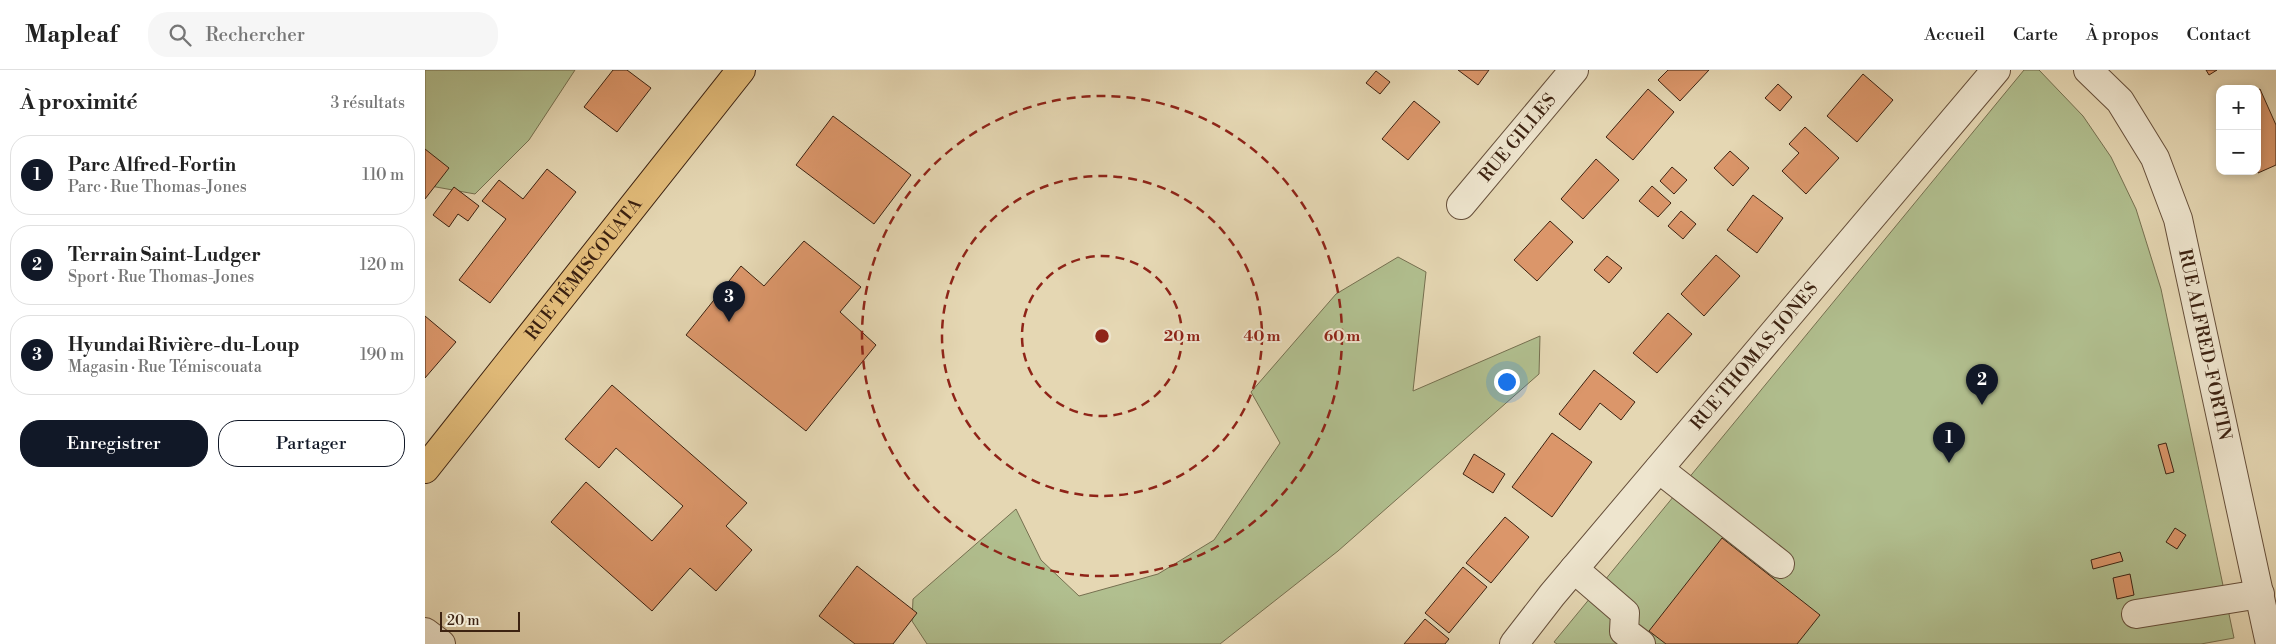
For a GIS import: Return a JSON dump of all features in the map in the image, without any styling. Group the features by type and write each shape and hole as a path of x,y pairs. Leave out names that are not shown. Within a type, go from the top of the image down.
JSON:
{"main road":[{"name":"RUE TÉMISCOUATA","path":"425,468 741,70"}],"street":[{"name":"RUE GILLES","path":"1461,205 1574,70"},
{"name":"RUE THOMAS-JONES","path":"1514,644 1574,569 1996,70"},
{"name":"RUE ALFRED-FORTIN","path":"2088,70 2120,101 2150,150 2178,219 2266,601 2270,644"},
{"path":"1659,469 1780,564"},
{"path":"1574,569 1625,613 1624,631 1641,644"},
{"path":"2136,614 2266,601"},
{"path":"425,632 441,644"}],"green space":[{"path":"425,70 575,70 529,140 475,194 425,185"},
{"path":"2024,70 2039,70 2083,116 2111,157 2136,209 2161,289 2234,638 2201,644 1557,644 1554,642"},
{"path":"1398,257 1426,272 1413,391 1540,336 1539,374 1338,551 1220,644 927,644 912,621 913,599 1016,509 1041,560 1079,596 1158,574 1214,540 1280,443 1251,392 1336,294"}],"building":[{"path":"613,70 627,70 651,88 617,132 584,107"},
{"path":"1458,70 1489,70 1478,85"},
{"path":"1668,70 1709,70 1680,101 1658,80"},
{"path":"2206,70 2217,70 2209,75"},
{"path":"1376,71 1390,82 1380,94 1366,83"},
{"path":"1863,74 1893,100 1857,142 1827,116"},
{"path":"1778,84 1792,97 1780,111 1765,98"},
{"path":"1648,89 1674,112 1633,160 1606,137"},
{"path":"2261,91 2276,125 2276,165 2261,172"},
{"path":"1414,101 1440,122 1408,160 1382,139"},
{"path":"833,116 911,175 874,224 796,165"},
{"path":"1805,127 1839,158 1806,194 1782,171 1799,153 1789,144"},
{"path":"425,149 449,168 425,199"},
{"path":"1730,151 1749,168 1733,186 1714,168"},
{"path":"1596,159 1619,180 1583,219 1561,199"},
{"path":"1672,167 1687,180 1674,194 1660,181"},
{"path":"547,169 576,192 490,303 459,280 506,219 482,201 499,180 523,199"},
{"path":"1652,186 1671,203 1658,217 1639,201"},
{"path":"454,187 479,206 468,221 458,214 449,227 433,215"},
{"path":"1753,195 1783,218 1757,253 1727,230"},
{"path":"1681,211 1696,224 1683,239 1668,226"},
{"path":"1550,221 1573,242 1537,281 1514,260"},
{"path":"804,241 861,287 840,312 876,345 806,431 686,335 741,266 764,286"},
{"path":"1716,255 1740,276 1704,316 1681,294"},
{"path":"1607,256 1622,268 1609,283 1594,270"},
{"path":"1668,313 1692,334 1657,373 1633,353"},
{"path":"425,316 456,342 425,378"},
{"path":"1594,370 1635,402 1621,420 1600,403 1580,430 1559,414"},
{"path":"612,385 747,503 726,526 752,550 716,591 690,568 652,611 551,522 586,482 652,541 683,506 616,448 599,468 565,439"},
{"path":"1552,433 1592,462 1552,517 1512,487"},
{"path":"2166,443 2174,472 2166,474 2158,445"},
{"path":"1474,454 1505,474 1493,493 1463,474"},
{"path":"1505,517 1529,537 1491,583 1466,563"},
{"path":"2175,528 2186,535 2177,549 2166,542"},
{"path":"1722,538 1820,615 1797,644 1666,644 1649,631"},
{"path":"2120,552 2123,561 2093,569 2091,560"},
{"path":"857,566 917,613 893,644 855,644 819,616"},
{"path":"1463,567 1487,587 1449,633 1425,613"},
{"path":"2130,574 2134,595 2117,599 2113,578"},
{"path":"1425,619 1449,639 1445,644 1404,644"}],"place":[{"name":"Hyundai Rivière-du-Loup","path":"729,322"},
{"name":"Terrain Saint-Ludger","path":"1982,405"},
{"name":"Parc Alfred-Fortin","path":"1949,463"}]}
